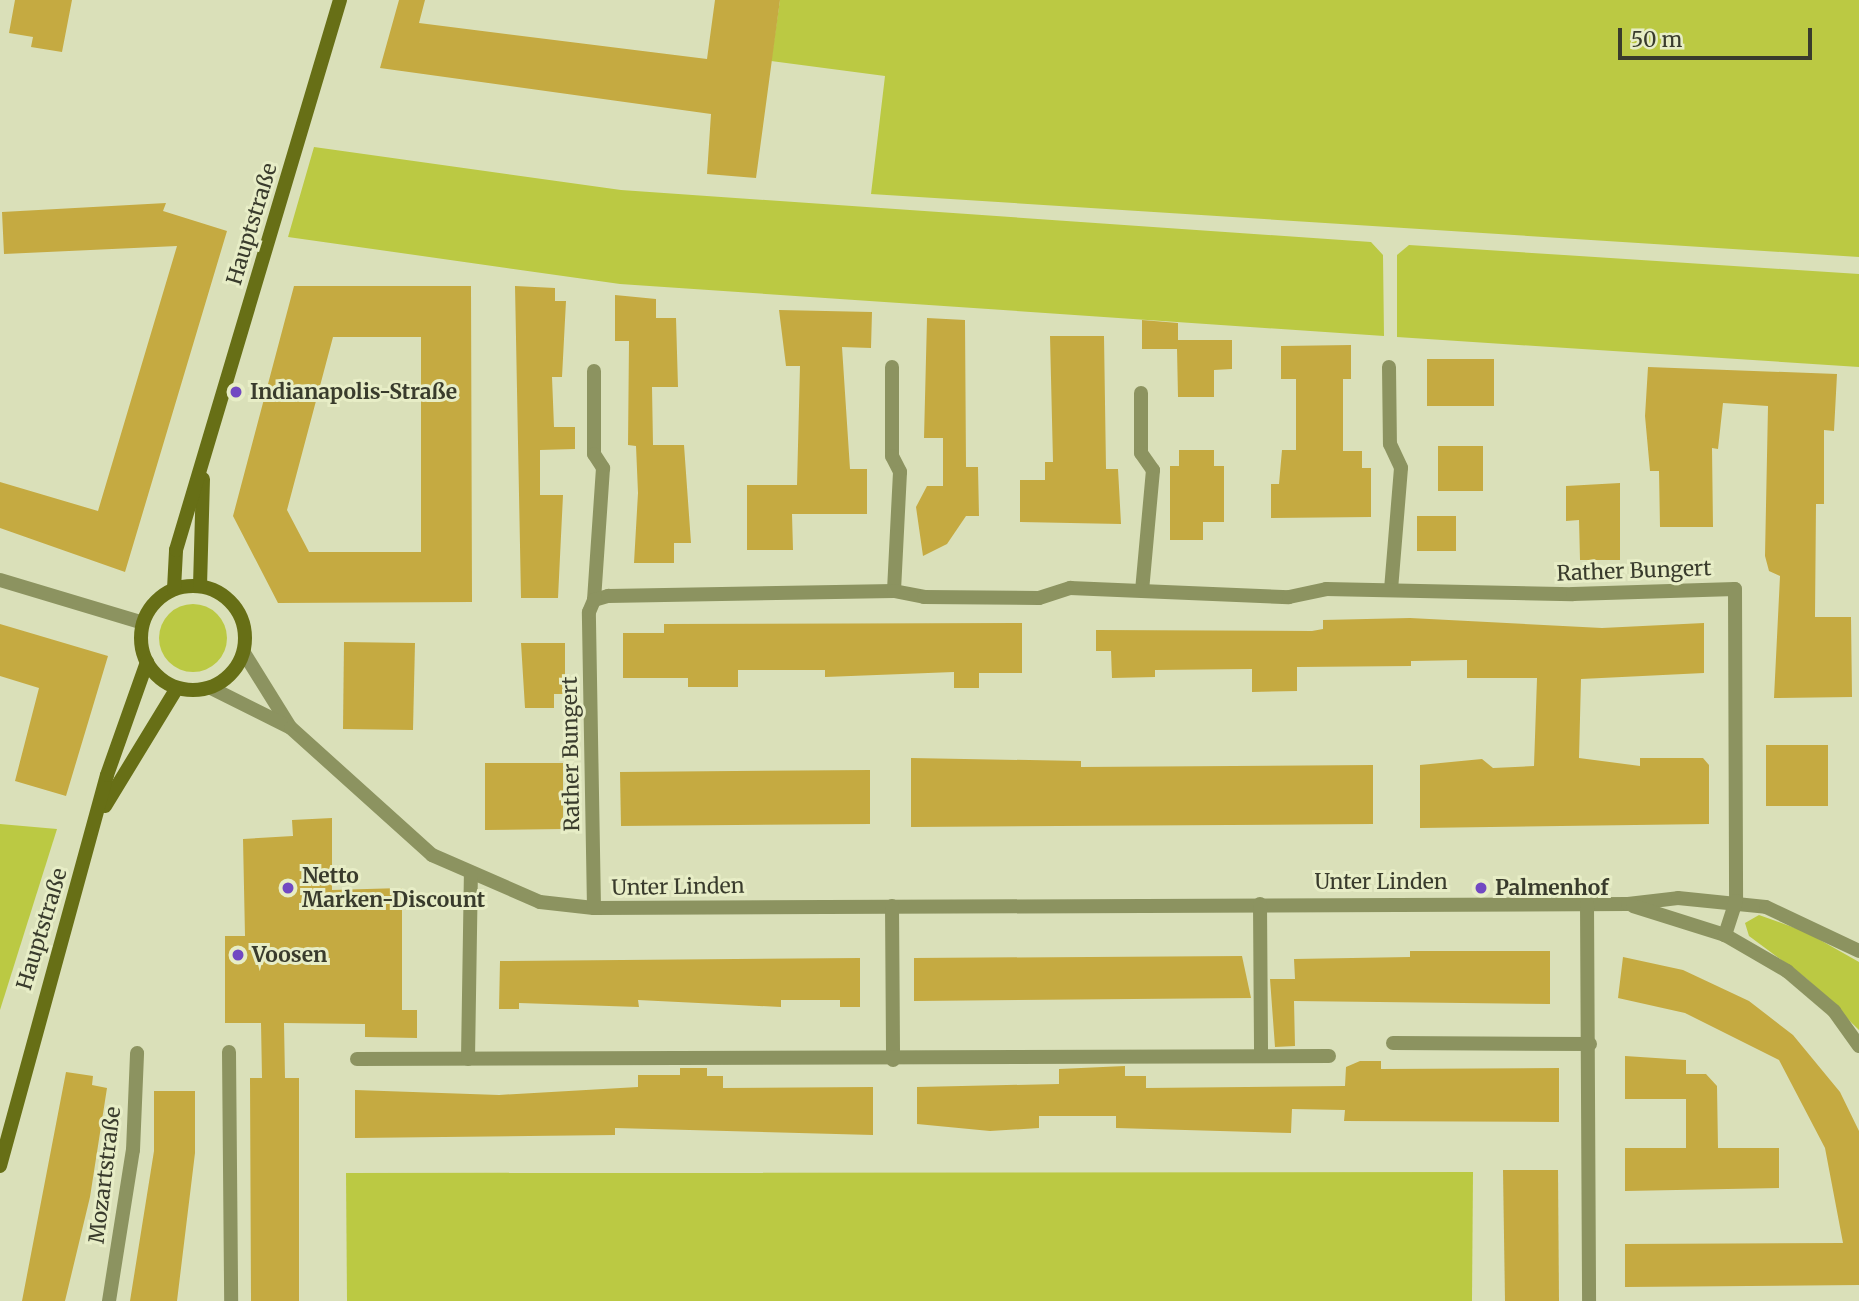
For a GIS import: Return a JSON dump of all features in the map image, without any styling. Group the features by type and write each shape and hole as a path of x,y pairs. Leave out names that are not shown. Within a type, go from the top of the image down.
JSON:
{"street":[{"name":"Hauptstraße","path":"174,589 176,550 340,0"},
{"path":"892,367 891,456 900,472 894,591"},
{"path":"1389,367 1390,444 1401,468 1391,590"},
{"name":"Rather Bungert","path":"594,371 594,454 603,468 594,600 589,612 594,908"},
{"path":"1141,393 1141,453 1153,470 1142,590"},
{"name":"Hauptstraße","path":"200,586 204,460"},
{"path":"0,580 143,623"},
{"path":"200,586 237,608 244,653 233,674 211,688 177,688 147,662 143,623 174,589 200,586"},
{"name":"Rather Bungert","path":"594,600 894,591 924,597 1039,598 1070,588 1142,590 1183,597 1391,590 1573,594 1735,589 1736,901"},
{"name":"Unter Linden","path":"244,653 290,728 408,838 471,875 540,902 594,908 1629,904 1736,901 1804,920 1859,951"},
{"name":"Hauptstraße","path":"0,1166 94,827 147,662"},
{"name":"Hauptstraße","path":"94,827 177,688"},
{"name":"Unter Linden","path":"211,688 290,728"},
{"path":"468,1059 471,875"},
{"path":"1725,935 1736,901"},
{"path":"1260,904 1261,1054"},
{"path":"1587,904 1590,1044 1589,1301"},
{"name":"Unter Linden","path":"1629,904 1725,935 1787,971 1835,1011 1859,1046"},
{"path":"892,905 893,1060"},
{"path":"1393,1043 1590,1044"},
{"path":"229,1052 231,1301"},
{"name":"Mozartstraße","path":"109,1301 133,1150 137,1053"},
{"path":"357,1059 893,1060 1261,1054 1329,1056"}],"green space":[{"path":"780,0 1859,0 1859,257 871,194 885,76 771,61"},
{"path":"314,147 621,190 1371,242 1383,255 1384,336 620,284 288,237"},
{"path":"1409,245 1859,274 1859,367 1397,337 1397,255"},
{"path":"193,604 206,607 217,614 224,625 227,638 224,651 217,662 206,669 193,672 180,669 169,662 162,651 159,638 162,625 169,614 180,607"},
{"path":"0,824 57,829 0,1010"},
{"path":"1759,915 1806,932 1859,962 1859,1030 1807,979 1749,936 1745,923"},
{"path":"1473,1172 1472,1301 347,1301 346,1173"}],"building":[{"path":"15,0 72,0 62,52 31,47 33,37 9,33"},
{"path":"399,0 425,0 419,23 707,59 715,0 780,0 756,178 707,174 711,114 380,68"},
{"path":"166,203 163,211 227,231 125,572 0,528 0,482 98,511 177,246 4,254 2,212"},
{"path":"294,286 471,286 472,602 278,603 233,516","holes":["333,337 421,337 421,552 309,552 287,510"]},
{"path":"515,286 555,288 555,301 566,301 562,377 552,377 554,427 575,427 575,449 540,450 540,495 563,495 558,598 521,598"},
{"path":"615,295 656,299 656,318 676,318 678,387 652,387 653,445 684,445 691,543 674,543 674,563 634,563 638,493 636,446 628,445 629,341 615,341"},
{"path":"779,310 872,312 871,348 842,347 850,469 867,469 867,514 792,514 793,550 747,550 747,485 797,485 800,366 786,366"},
{"path":"927,318 965,320 966,467 978,467 979,516 966,516 947,544 923,556 916,507 927,486 943,486 943,438 924,438"},
{"path":"1142,320 1178,323 1178,340 1232,340 1232,369 1214,370 1214,397 1178,397 1177,349 1142,349"},
{"path":"1050,336 1104,336 1106,469 1118,469 1121,524 1020,522 1020,480 1045,480 1045,462 1053,462"},
{"path":"1351,345 1351,379 1343,379 1343,451 1362,451 1362,468 1371,468 1371,517 1271,518 1271,484 1279,484 1282,450 1296,450 1296,379 1281,379 1281,346"},
{"path":"1427,359 1494,359 1494,406 1427,406"},
{"path":"1648,367 1837,374 1834,431 1824,430 1824,504 1816,504 1815,617 1851,617 1852,697 1774,698 1780,576 1769,571 1765,556 1768,406 1723,403 1718,449 1712,448 1713,527 1660,527 1659,471 1650,471 1645,416"},
{"path":"1438,446 1483,446 1483,491 1438,491"},
{"path":"1179,450 1214,450 1214,466 1224,466 1224,522 1203,522 1203,540 1170,540 1170,466 1179,466"},
{"path":"1620,483 1620,560 1580,560 1579,520 1566,521 1566,486"},
{"path":"1417,516 1456,516 1456,551 1417,551"},
{"path":"1410,618 1602,628 1704,623 1704,673 1581,679 1579,758 1640,766 1640,758 1703,758 1709,765 1709,824 1420,828 1420,765 1482,759 1493,768 1534,766 1537,678 1467,678 1467,660 1411,661 1411,666 1297,667 1297,691 1252,692 1252,669 1155,670 1155,677 1112,678 1111,651 1096,651 1096,630 1312,631 1323,629 1323,620"},
{"path":"1022,623 1022,673 979,673 979,688 954,688 954,672 825,677 825,670 738,670 738,687 688,687 688,678 623,678 623,633 664,633 664,624"},
{"path":"0,624 108,656 66,796 15,781 39,688 0,676"},
{"path":"344,642 415,643 413,730 343,729"},
{"path":"521,643 565,643 565,694 554,694 554,708 525,708"},
{"path":"1766,745 1828,745 1828,806 1766,806"},
{"path":"911,758 1081,761 1081,767 1373,765 1373,824 911,827"},
{"path":"485,763 563,763 563,829 485,830"},
{"path":"870,770 870,824 621,826 620,772"},
{"path":"332,818 332,890 402,888 402,1010 417,1010 417,1038 365,1037 365,1024 284,1023 285,1078 299,1078 299,1301 251,1301 250,1078 262,1078 261,1023 225,1023 225,936 245,936 243,839 293,836 292,820"},
{"path":"1410,951 1550,951 1550,1004 1294,1001 1295,1046 1275,1047 1270,979 1295,979 1294,959 1410,957"},
{"path":"1242,956 1251,998 914,1001 914,958"},
{"path":"1623,957 1683,970 1749,1001 1793,1035 1840,1092 1859,1131 1859,1285 1625,1287 1625,1244 1843,1243 1825,1148 1779,1060 1685,1013 1618,998"},
{"path":"860,958 860,1007 840,1007 840,1000 781,1000 781,1007 638,1000 639,1007 519,1003 519,1009 499,1009 500,961"},
{"path":"1625,1056 1686,1060 1686,1074 1706,1074 1717,1086 1718,1148 1779,1148 1779,1188 1625,1191 1625,1148 1686,1148 1686,1099 1625,1099"},
{"path":"1360,1061 1381,1061 1381,1069 1559,1068 1559,1122 1344,1121 1345,1110 1292,1109 1291,1133 1116,1128 1116,1116 1039,1116 1039,1128 990,1131 917,1124 917,1087 1059,1084 1059,1069 1125,1066 1125,1076 1146,1076 1146,1088 1345,1086 1346,1067"},
{"path":"680,1068 707,1068 707,1076 723,1076 723,1088 873,1087 873,1135 615,1128 615,1135 355,1138 355,1090 499,1095 638,1087 638,1075 680,1075"},
{"path":"66,1072 93,1076 92,1085 107,1088 90,1197 65,1301 22,1301"},
{"path":"154,1091 195,1091 195,1153 177,1301 130,1301 154,1151"},
{"path":"1503,1170 1558,1170 1559,1301 1505,1301"}],"place":[{"name":"Indianapolis-Straße","path":"236,392"},
{"name":"Netto Marken-Discount","path":"288,888"},
{"name":"Palmenhof","path":"1481,888"},
{"name":"Voosen","path":"238,955"}]}
